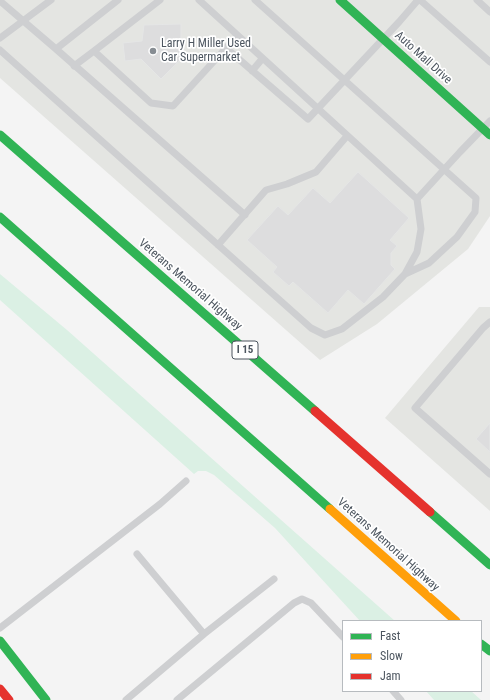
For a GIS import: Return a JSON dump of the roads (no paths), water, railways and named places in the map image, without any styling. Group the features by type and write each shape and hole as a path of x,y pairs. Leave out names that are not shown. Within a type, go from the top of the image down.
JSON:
{"main road":[{"name":"Auto Mall Drive","path":"340,0 487,132"},
{"name":"Veterans Memorial Highway","path":"0,135 490,565"},
{"name":"Veterans Memorial Highway","path":"0,217 455,620"},
{"path":"0,641 46,700"},
{"path":"482,645 490,652"},
{"path":"0,689 9,700"}],"lane":[{"path":"0,38 51,0"},
{"path":"56,49 118,0"},
{"path":"74,66 160,0"},
{"path":"0,50 311,328 325,336 342,329 383,297 405,274 417,252 421,229 418,200 199,0"},
{"path":"255,0 476,198 475,212 457,236 429,263 405,274"},
{"path":"226,48 308,119 419,0 490,62"},
{"path":"477,0 490,12"},
{"path":"0,1 245,215"},
{"path":"94,51 151,103 172,106 237,36"},
{"path":"252,71 262,59"},
{"path":"282,96 291,85"},
{"path":"418,200 444,170 487,132 490,121"},
{"path":"218,245 266,190 287,184 316,172 347,136"},
{"path":"490,322 483,328 415,408 490,474"},
{"path":"0,628 160,504 186,481"},
{"path":"136,554 204,634"},
{"path":"126,700 204,634 274,579"},
{"path":"177,700 294,603 302,599 311,603 342,637"},
{"path":"394,692 401,700"}],"place":[{"name":"Larry H Miller Used Car Supermarket","path":"153,51"}]}
